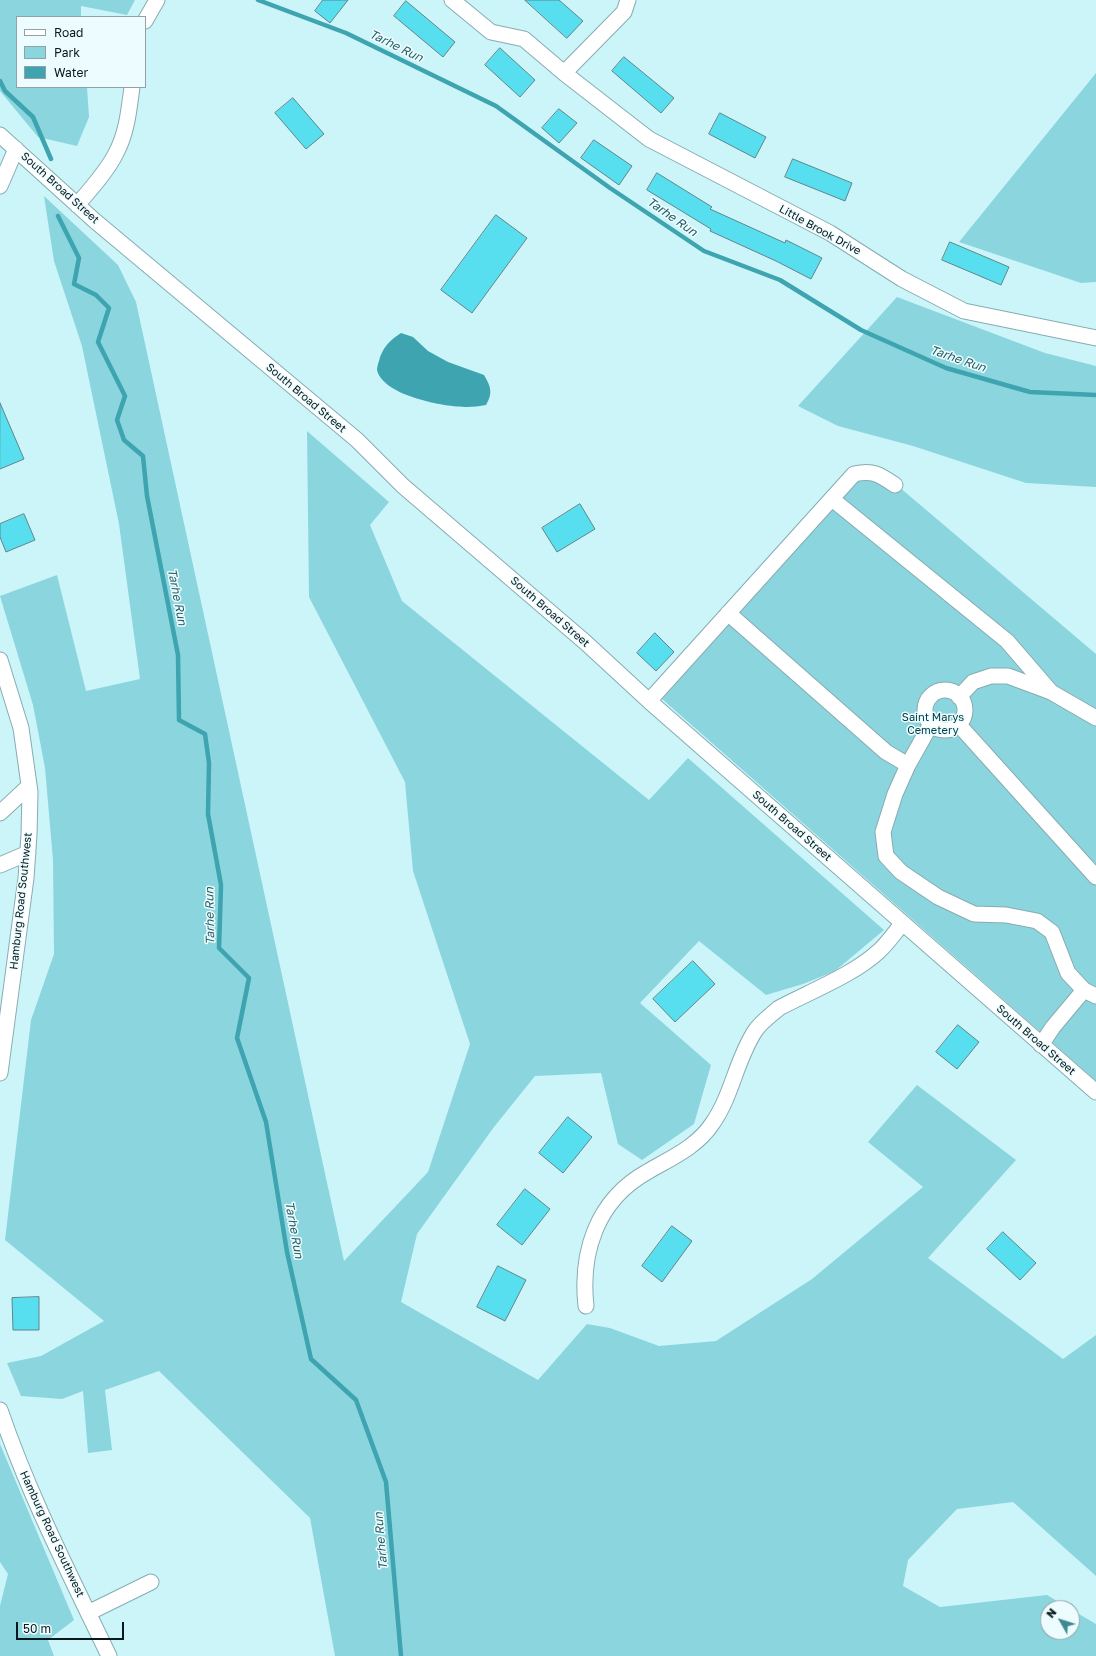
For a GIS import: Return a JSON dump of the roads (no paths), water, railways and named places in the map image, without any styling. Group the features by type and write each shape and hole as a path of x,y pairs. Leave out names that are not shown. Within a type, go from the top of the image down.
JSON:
{"street":[{"path":"146,19 157,0"},
{"name":"Little Brook Drive","path":"452,0 491,32 524,39 564,73 649,139 830,233 902,279 964,311 1096,338"},
{"path":"564,73 624,12 628,0"},
{"path":"77,205 116,154 124,134 132,88"},
{"name":"South Broad Street","path":"0,135 77,205 356,440 403,486 585,642 649,701 1096,1092"},
{"path":"0,186 16,148"},
{"path":"649,701 854,474 867,472 880,474 895,485"},
{"path":"832,499 1007,641 1051,692"},
{"path":"728,614 886,752 908,765"},
{"name":"Hamburg Road Southwest","path":"0,660 21,728 29,786 26,878 0,1073"},
{"path":"959,697 973,682 991,676 1008,676 1051,692 1096,718"},
{"path":"945,690 953,692 959,697 963,703 965,711 959,725 952,729 945,730 937,729 931,724 927,718 925,710 931,696 945,690"},
{"path":"931,724 908,765 895,794 883,832 886,856 901,872 938,897 974,914 1006,915 1037,921 1052,932 1068,973 1090,993 1053,1027 1041,1045"},
{"path":"959,725 1096,877"},
{"path":"0,813 29,786"},
{"path":"0,865 28,853"},
{"path":"586,1306 584,1286 585,1266 589,1247 604,1211 615,1196 629,1183 682,1152 698,1140 712,1125 722,1108 745,1050 756,1030 770,1016 779,1008 844,975 867,961 879,951 903,923"},
{"name":"Hamburg Road Southwest","path":"0,1410 15,1454 31,1493 88,1613 104,1654"},
{"path":"88,1613 151,1582"}],"water":[{"path":"401,333 413,337 428,351 448,362 484,375 490,390 490,397 486,405 467,407 444,405 416,398 390,387 382,379 377,367 384,348 393,338"}],"waterway":[{"name":"Tarhe Run","path":"258,0 346,33 496,106 610,188 704,251 780,280 861,330 946,368 1030,392 1096,395"},
{"name":"Tarhe Run","path":"0,81 5,91 33,117 51,159"},
{"name":"Tarhe Run","path":"58,216 79,258 74,284 96,295 109,308 98,342 125,396 117,420 124,440 143,456 147,496 178,655 179,720 205,734 209,763 208,814 221,885 219,948 249,978 237,1038 266,1122 287,1252 311,1359 356,1400 386,1482 401,1656"}],"park label":[{"name":"Saint Marys Cemetery","path":"933,724"}]}
